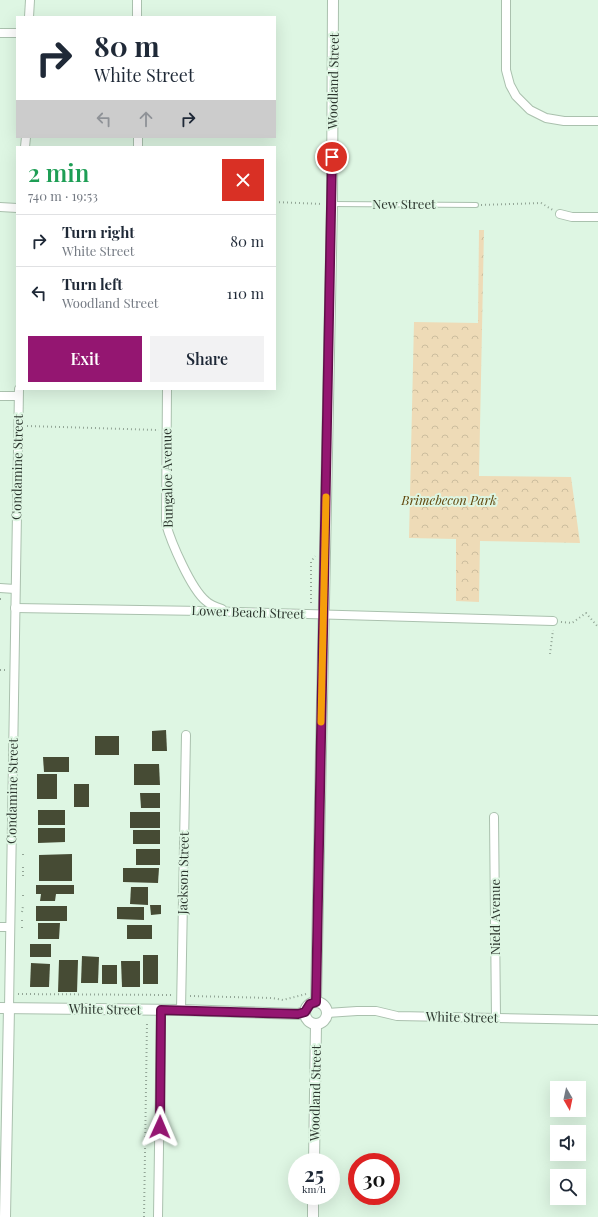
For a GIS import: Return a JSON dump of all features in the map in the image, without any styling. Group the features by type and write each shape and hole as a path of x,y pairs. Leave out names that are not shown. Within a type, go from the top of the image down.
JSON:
{"street":[{"path":"29,16 30,0"},
{"path":"137,0 137,16"},
{"name":"Woodland Street","path":"316,1002 332,204 333,0"},
{"path":"506,0 506,70 510,85 516,96 530,110 546,118 564,121 598,121"},
{"path":"0,33 16,33"},
{"path":"0,207 16,208"},
{"path":"560,214 572,217 598,217"},
{"name":"Bungaloe Avenue","path":"167,390 166,524 170,538 194,587 200,595 211,605 231,612"},
{"path":"0,396 18,393"},
{"name":"Condamine Street","path":"5,1217 4,1008 10,927 18,393"},
{"path":"0,588 15,589"},
{"name":"Lower Beach Street","path":"15,608 323,614 553,621"},
{"name":"Jackson Street","path":"181,1010 186,735"},
{"name":"Nield Avenue","path":"494,817 496,1018"},
{"path":"0,927 10,927"},
{"path":"316,1002 323,1004 327,1013 325,1019 316,1024 308,1020 305,1012 310,1004 316,1002"},
{"name":"White Street","path":"4,1008 181,1010 298,1014 305,1012"},
{"path":"158,1217 161,1010"},
{"name":"White Street","path":"327,1013 357,1010 376,1011 397,1016 598,1020"},
{"name":"Woodland Street","path":"314,1153 316,1024"},
{"path":"313,1205 313,1217"}],"lane":[{"name":"New Street","path":"332,204 476,205"}],"path":[{"path":"276,202 332,204"},
{"path":"476,205 541,203 560,214"},
{"path":"18,426 166,430"},
{"path":"550,654 553,621 572,623 586,613 598,627"},
{"path":"0,670 5,670"},
{"path":"23,867 23,876"},
{"path":"22,906 22,912"},
{"path":"22,922 22,928"},
{"path":"17,994 174,996"},
{"path":"190,996 272,998 283,1000 309,994"},
{"path":"144,1217 147,1022"}],"green space":[{"name":"Brimebecon Park","path":"479,230 484,230 479,476 571,477 580,543 480,541 479,602 456,601 456,539 409,538 414,322 478,323"}],"building":[{"path":"166,730 167,751 152,751 152,731"},
{"path":"95,736 119,736 119,755 95,755"},
{"path":"43,757 69,757 69,772 44,772"},
{"path":"134,764 159,764 160,785 134,785"},
{"path":"37,774 57,774 57,799 37,799"},
{"path":"74,784 89,784 89,807 74,807"},
{"path":"140,793 160,793 160,808 141,808"},
{"path":"38,810 65,810 65,825 38,825"},
{"path":"130,812 160,812 160,828 130,828"},
{"path":"38,828 65,828 65,842 38,843"},
{"path":"133,830 160,830 160,844 133,844"},
{"path":"136,849 160,849 160,865 136,865"},
{"path":"72,854 72,881 39,881 39,855"},
{"path":"123,868 159,868 158,883 123,882"},
{"path":"36,885 74,885 74,894 56,894 55,901 40,901 41,894 36,894"},
{"path":"131,887 148,887 148,905 130,904"},
{"path":"150,905 161,905 161,914 151,915"},
{"path":"36,906 67,906 67,921 36,921"},
{"path":"117,907 144,907 144,920 117,919"},
{"path":"38,923 60,923 59,939 38,939"},
{"path":"127,925 152,925 152,939 127,939"},
{"path":"30,944 51,944 51,957 30,957"},
{"path":"143,955 158,955 158,984 143,984"},
{"path":"82,956 99,957 98,983 81,983"},
{"path":"59,960 78,960 77,992 58,992"},
{"path":"121,961 140,961 140,987 122,987"},
{"path":"31,963 50,964 49,987 30,987"},
{"path":"102,965 117,965 117,984 102,984"}],"slow traffic":[{"path":"321,722 326,497"}],"route":[{"path":"160,1127 161,1010 298,1014 305,1012 310,1004 316,1002 332,157"}]}
